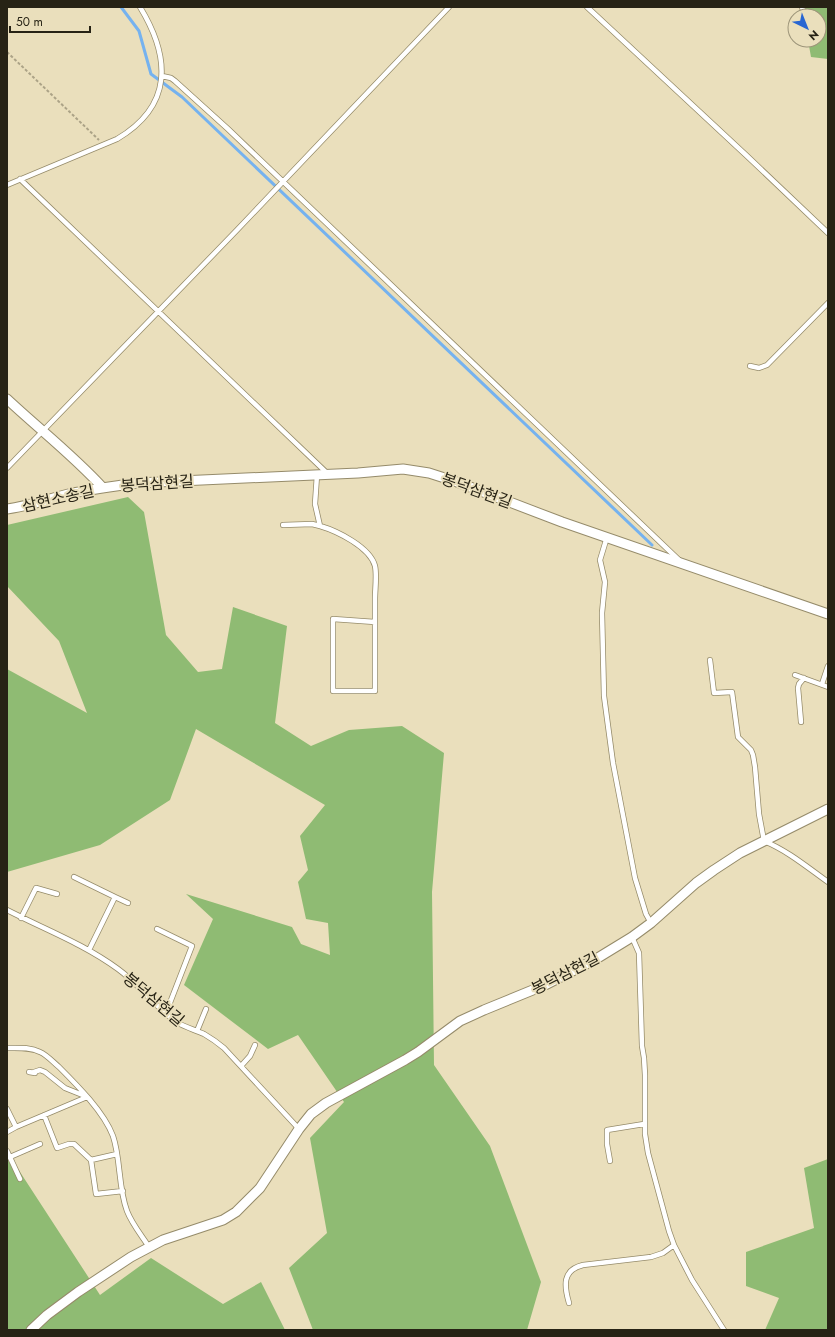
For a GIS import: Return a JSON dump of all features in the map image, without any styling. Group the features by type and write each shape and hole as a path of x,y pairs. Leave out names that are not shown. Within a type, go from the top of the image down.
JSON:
{"street":[{"name":"봉덕삼현길","path":"7,399 42,432 106,487 136,483 317,475 403,469 429,473 562,522 828,614"},
{"name":"삼현소송길","path":"7,509 23,507 73,493 106,487"},
{"name":"봉덕삼현길","path":"31,1330 47,1315 78,1292 131,1257 163,1240 223,1220 236,1212 260,1188 299,1129 311,1114 326,1103 412,1056 460,1021 545,985 596,959 632,937 696,883 740,853 828,809"}],"lane":[{"path":"7,185 104,144 128,132 141,120 155,102 161,86 161,60 154,35 140,7"},
{"path":"7,468 283,183 449,7"},
{"path":"587,7 747,156 828,234"},
{"path":"162,76 171,78 175,81 682,563"},
{"path":"20,179 328,474"},
{"path":"750,366 759,368 768,365 828,303"},
{"path":"317,475 315,504 320,526"},
{"path":"283,525 312,524 330,529 367,551 375,565 375,622 375,691 333,691 333,619 375,622"},
{"path":"606,537 600,560 605,582 602,613 604,696 614,763 635,878 650,923"},
{"path":"710,660 714,692 732,692 738,737 753,754 759,814 764,841 794,856 828,882"},
{"path":"822,684 828,666"},
{"path":"795,675 828,687"},
{"path":"801,722 798,684 804,678"},
{"path":"74,877 128,903"},
{"path":"21,918 36,888 57,894"},
{"path":"89,950 115,897"},
{"name":"봉덕삼현길","path":"8,912 89,950 119,970 139,986 158,1006 177,1022 204,1034 224,1048 299,1129"},
{"path":"157,929 192,946 166,1013"},
{"path":"632,937 639,953 642,1046 645,1075 644,1124 648,1153 674,1245 692,1280 724,1330"},
{"path":"197,1031 206,1009"},
{"path":"241,1066 250,1056 255,1045"},
{"path":"7,1048 30,1049 41,1052 74,1082 87,1097 113,1136 127,1211 149,1248"},
{"path":"29,1072 35,1073 34,1072 40,1070 45,1072 65,1088 87,1097"},
{"path":"7,1132 87,1097"},
{"path":"7,1109 16,1127"},
{"path":"44,1115 58,1148 69,1144 74,1144 91,1160 96,1194 123,1191"},
{"path":"610,1161 606,1144 607,1130 644,1124"},
{"path":"10,1157 40,1144"},
{"path":"7,1151 20,1179"},
{"path":"91,1160 117,1154"},
{"path":"569,1303 565,1288 569,1272 574,1267 582,1264 651,1257 663,1253 674,1245"}],"path":[{"path":"7,52 104,144"}],"green space":[{"path":"828,7 828,59 811,57 809,48 827,48 827,8 805,8"},
{"path":"128,497 144,512 166,635 198,672 222,669 233,607 287,626 275,723 311,746 349,730 402,726 444,753 432,892 434,1065 490,1146 541,1282 527,1330 313,1330 289,1268 327,1233 310,1138 344,1102 298,1035 268,1049 184,985 213,919 186,894 292,927 301,944 330,955 328,923 306,919 298,882 308,870 300,836 325,805 196,729 170,800 100,845 7,872 7,669 87,713 59,641 7,586 7,525"},
{"path":"7,1152 100,1295 151,1258 223,1304 261,1282 285,1330 7,1330"},
{"path":"828,1159 828,1330 765,1330 779,1298 746,1286 746,1252 814,1228 804,1168"}],"waterway":[{"path":"121,7 139,31 151,74 182,97 652,545"}]}
